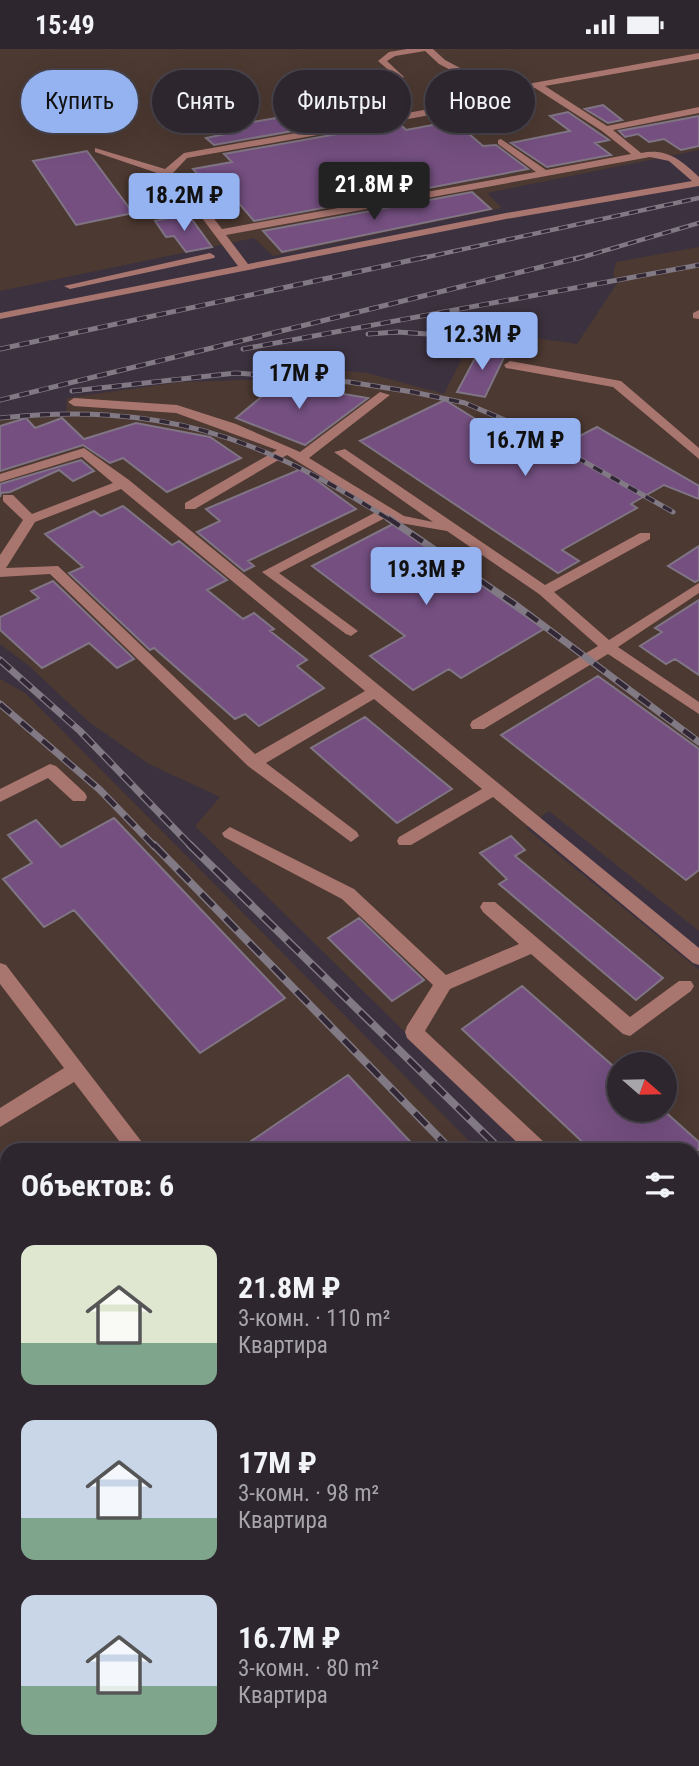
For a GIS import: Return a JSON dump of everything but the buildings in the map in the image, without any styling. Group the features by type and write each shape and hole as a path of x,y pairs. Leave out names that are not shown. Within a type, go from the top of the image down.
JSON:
{"street":[{"path":"392,70 382,61 392,54 426,49 457,70"},
{"path":"536,85 699,56"},
{"path":"536,85 605,129 639,156"},
{"path":"605,129 699,110"},
{"path":"167,173 184,156 425,113"},
{"path":"501,142 544,173"},
{"path":"98,150 167,173 246,269"},
{"path":"219,233 655,152 670,156 699,183"},
{"path":"0,316 506,216 699,183"},
{"path":"70,286 210,256"},
{"path":"152,269 163,283"},
{"path":"510,365 617,384 699,455"},
{"path":"299,459 384,395"},
{"path":"74,402 177,409 287,450 400,519 455,530"},
{"path":"190,506 287,450"},
{"path":"0,478 84,452 496,788 699,958"},
{"path":"340,452 544,591 608,647 699,709"},
{"path":"0,566 30,519 124,483"},
{"path":"8,498 30,519"},
{"path":"351,631 269,572 389,511"},
{"path":"544,591 645,536"},
{"path":"0,573 53,569 254,762 351,836"},
{"path":"478,725 608,647 698,588"},
{"path":"254,762 375,692"},
{"path":"0,796 50,770 79,797"},
{"path":"405,841 496,788"},
{"path":"230,833 348,894 444,984"},
{"path":"489,907 630,1028 685,986"},
{"path":"531,1143 414,1032 444,984 534,945"},
{"path":"0,969 133,1143"},
{"path":"0,1118 77,1070"}],"shaded area":[{"path":"0,49 699,49 699,150 487,193 502,208 273,256 254,238 0,291"},
{"path":"699,247 699,931 549,811 526,828 699,970 699,1143 518,1143 195,826 220,797 149,764 89,722 28,665 0,644 0,419 66,416 67,398 180,382 277,379 283,364 367,373 444,394 477,329 577,344 618,282 613,275 616,262"},
{"path":"0,679 25,693 471,1143 0,1143"}],"railway":[{"path":"418,259 699,198"},
{"path":"576,259 699,223"},
{"path":"0,349 426,257"},
{"path":"0,400 582,257"},
{"path":"243,349 699,265"},
{"path":"368,334 397,332 473,337"},
{"path":"72,391 236,373 349,382 413,392 465,403 528,430 673,512"},
{"path":"0,418 57,414 110,415 159,421 205,431 250,446 295,466 390,520"},
{"path":"388,518 516,605 699,742"},
{"path":"0,660 80,731 191,846"},
{"path":"0,704 100,790 155,847"},
{"path":"154,845 444,1143"},
{"path":"191,846 494,1143"}]}
